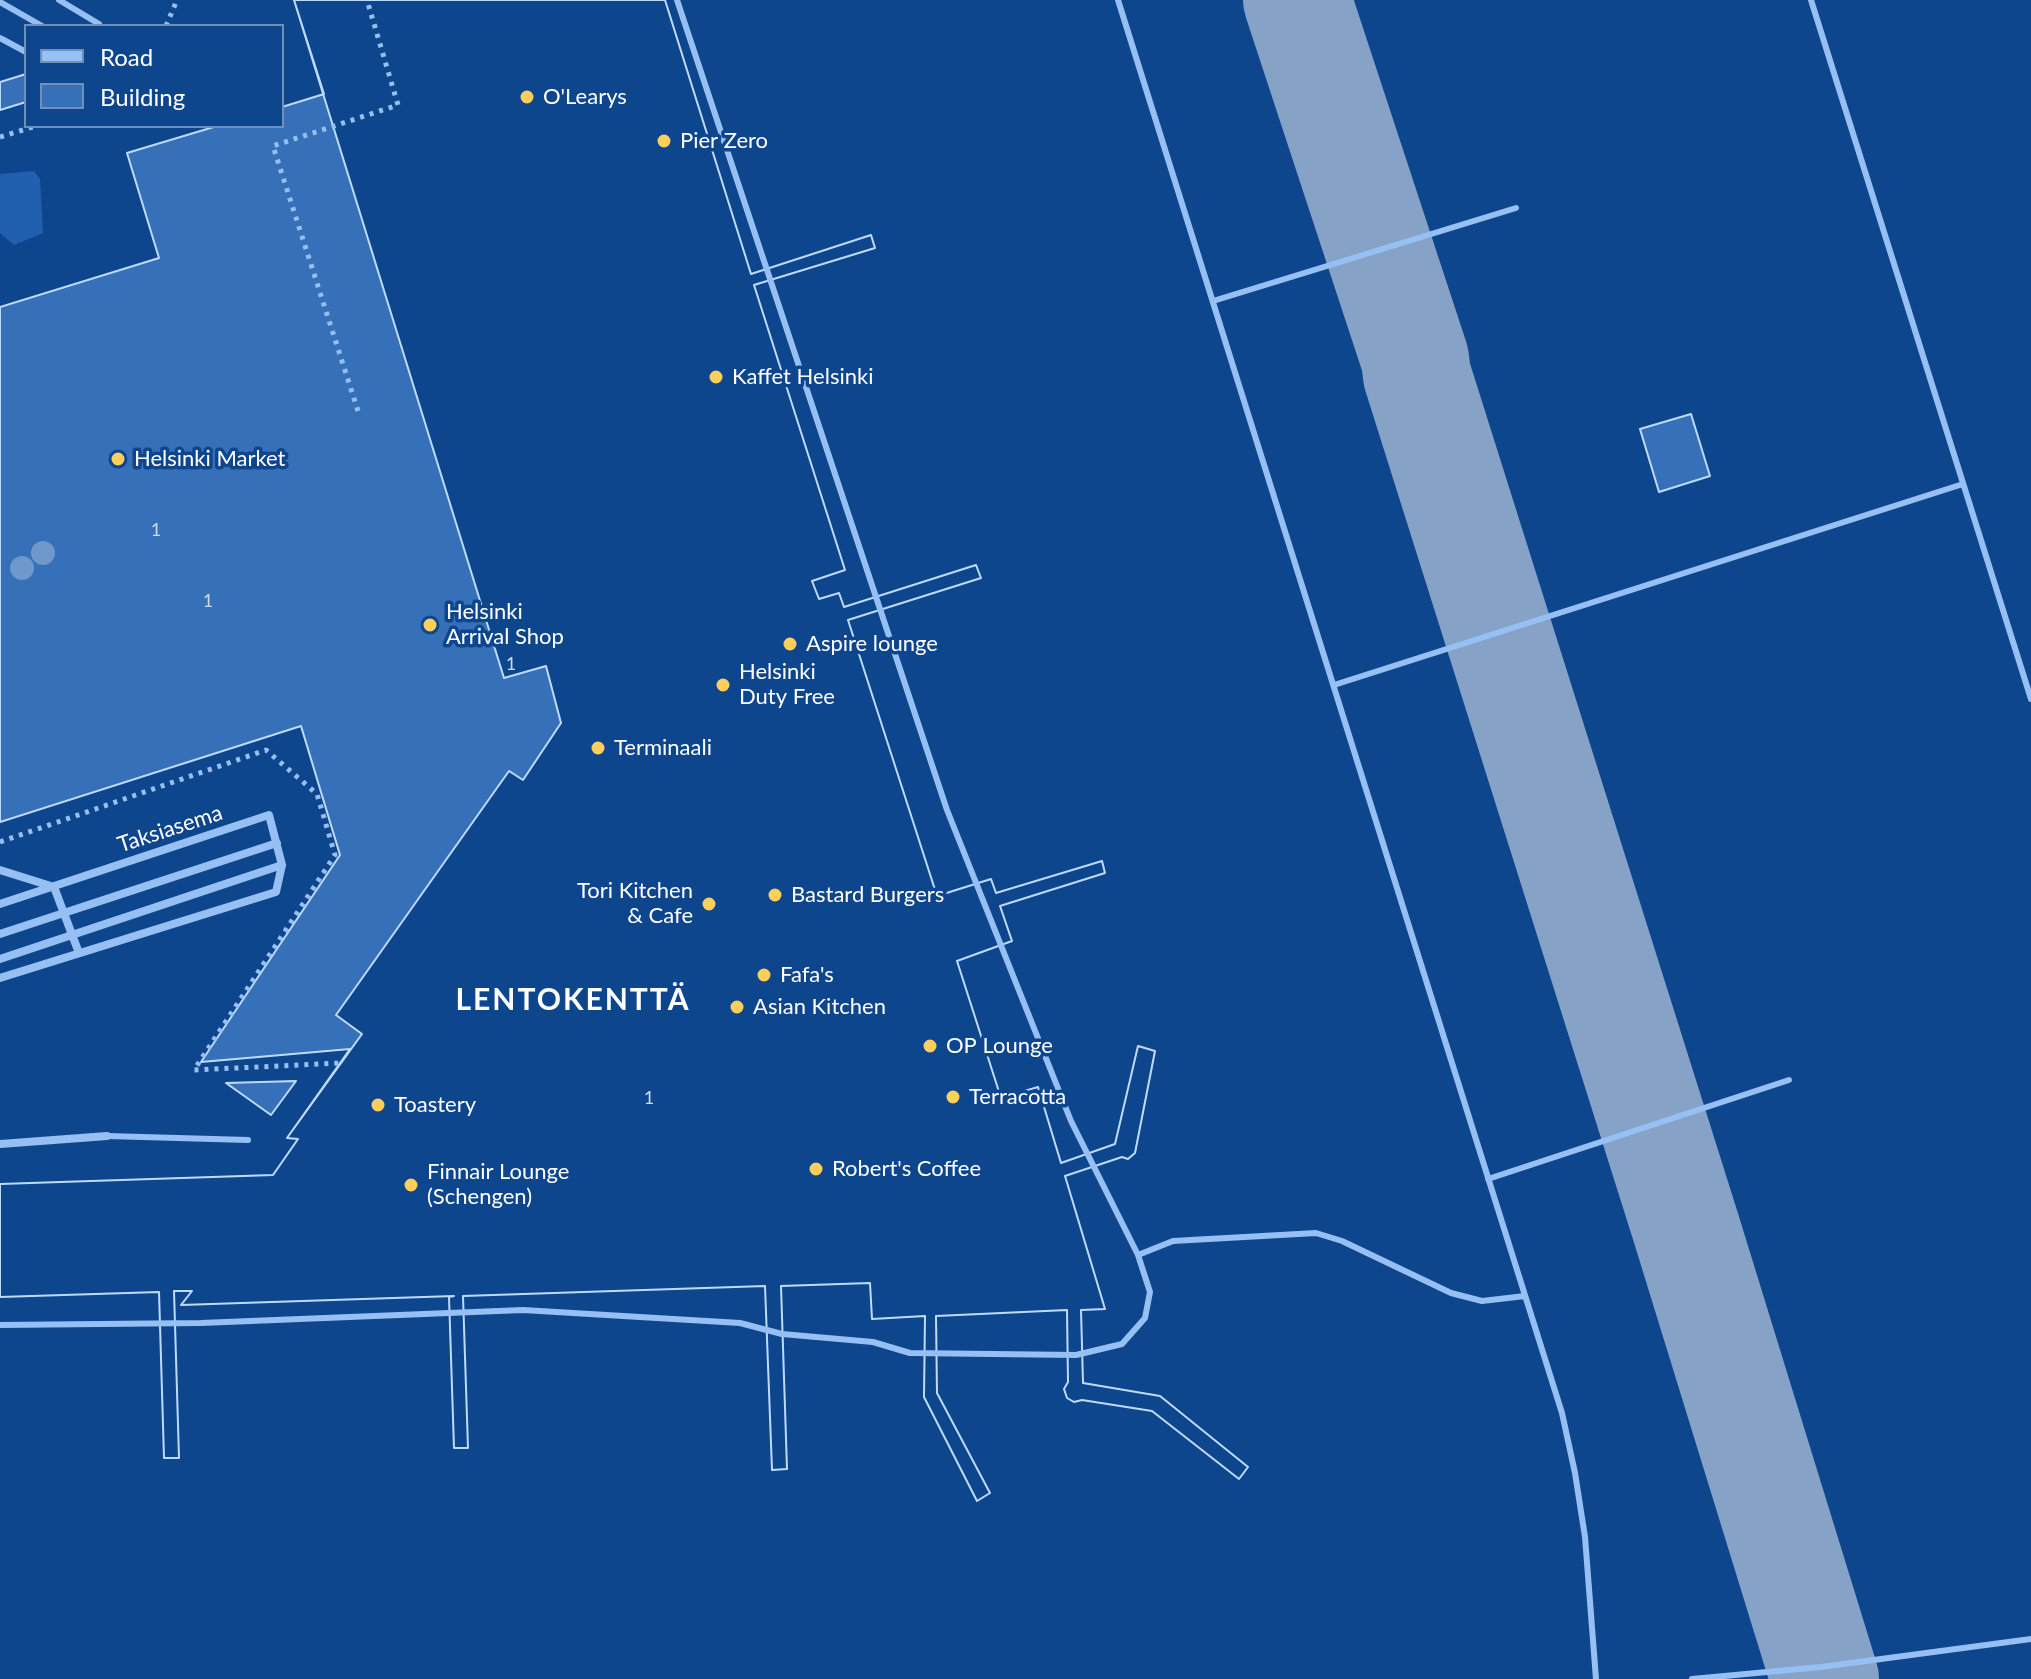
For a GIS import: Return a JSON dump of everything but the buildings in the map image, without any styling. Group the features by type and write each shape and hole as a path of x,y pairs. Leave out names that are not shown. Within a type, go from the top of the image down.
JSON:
{"street":[{"name":"Taksiasema","path":"0,904 269,815 282,865"},
{"path":"0,934 277,843"},
{"path":"0,959 282,865"},
{"path":"0,978 276,892 282,865"},
{"path":"0,870 54,887 79,953"},
{"path":"0,1144 107,1136"}],"lane":[{"path":"59,0 99,24"},
{"path":"0,1325 201,1323 523,1310 740,1323 782,1334 873,1342 910,1353 1076,1355 1122,1344 1145,1318 1150,1292 1138,1255 1071,1121 947,810 677,0"},
{"path":"1118,0 1562,1413 1585,1537 1596,1679"},
{"path":"1811,0 2031,699"},
{"path":"0,2 38,24"},
{"path":"0,38 24,51"},
{"path":"1213,301 1516,208"},
{"path":"1334,685 1963,484"},
{"path":"1488,1179 1789,1080"},
{"path":"107,1136 248,1140"},
{"path":"1138,1255 1173,1241 1316,1233 1342,1241 1451,1293 1482,1301 1525,1296"},
{"path":"1692,1679 1821,1667 2031,1639"}],"path":[{"path":"167,24 177,0"},
{"path":"358,411 273,146 398,105 367,0"},
{"path":"0,137 29,128"}],"shaded area":[{"path":"34,171 40,179 43,233 14,245 0,233 0,174"}],"taxiway":[{"path":"1297,0 1415,359 1417,375 1825,1679"}],"place":[{"name":"O'Learys","path":"527,97"},
{"name":"Pier Zero","path":"664,141"},
{"name":"Kaffet Helsinki","path":"716,377"},
{"name":"Helsinki Market","path":"118,459"},
{"name":"Helsinki Arrival Shop","path":"430,625"},
{"name":"Aspire lounge","path":"790,644"},
{"name":"Helsinki Duty Free","path":"723,685"},
{"name":"Terminaali","path":"598,748"},
{"name":"Bastard Burgers","path":"775,895"},
{"name":"Tori Kitchen & Cafe","path":"709,904"},
{"name":"Fafa's","path":"764,975"},
{"name":"Asian Kitchen","path":"737,1007"},
{"name":"OP Lounge","path":"930,1046"},
{"name":"Terracotta","path":"953,1097"},
{"name":"Toastery","path":"378,1105"},
{"name":"Robert's Coffee","path":"816,1169"},
{"name":"Finnair Lounge (Schengen)","path":"411,1185"}],"district":[{"name":"LENTOKENTTÄ","path":"573,1000"}]}
